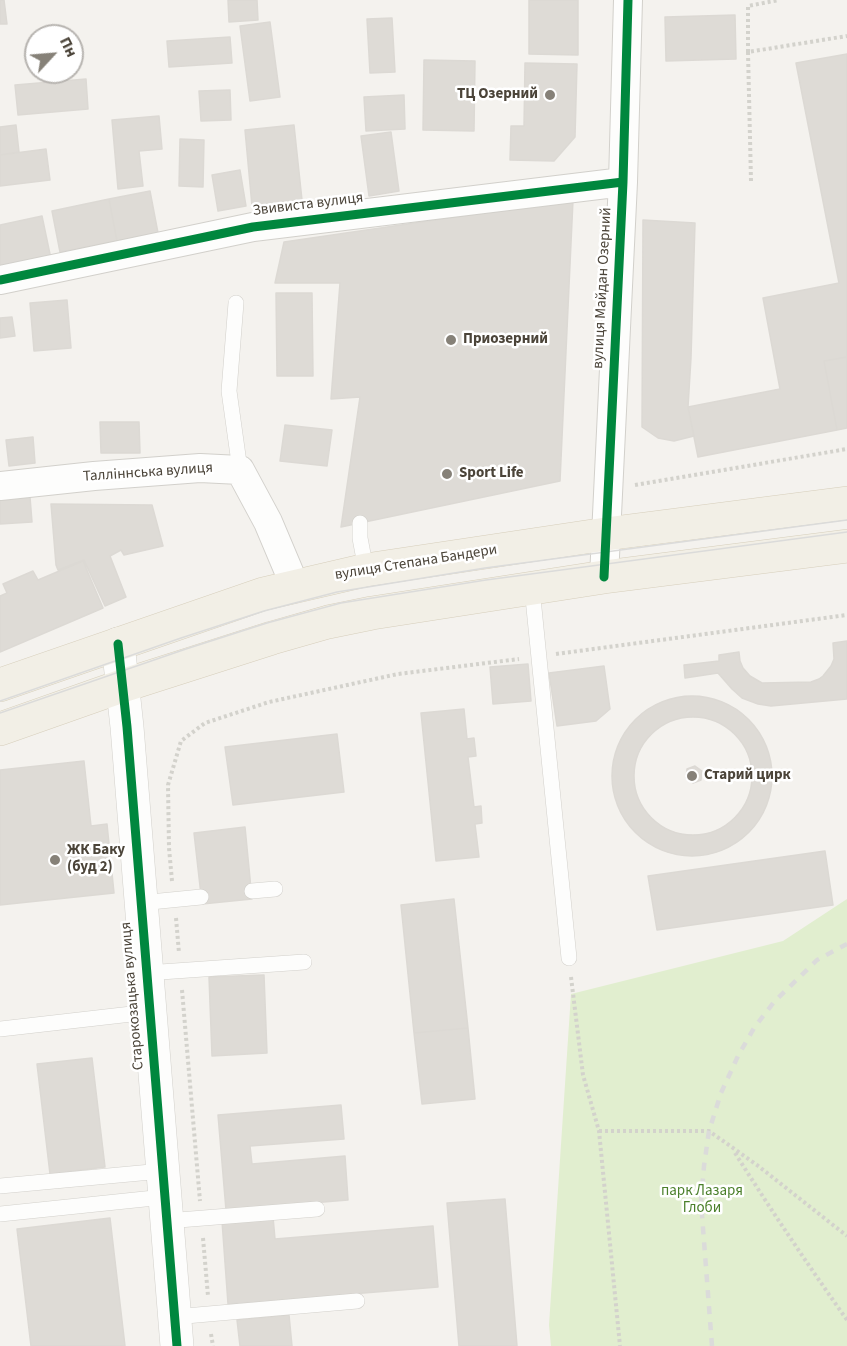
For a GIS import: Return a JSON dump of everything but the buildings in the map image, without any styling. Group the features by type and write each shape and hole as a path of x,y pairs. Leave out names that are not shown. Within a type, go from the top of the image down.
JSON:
{"main road":[{"name":"вулиця Степана Бандери","path":"0,685 263,594 366,570 606,534 847,503"},
{"path":"0,729 122,686 328,622 372,613 604,577 847,546"}],"street":[{"name":"вулиця Майдан Озерний","path":"604,577 623,182 628,0"},
{"name":"Звивиста вулиця","path":"0,280 253,227 623,182"},
{"name":"Талліннська вулиця","path":"0,486 200,468 240,470"},
{"path":"240,470 268,522 295,586"},
{"name":"Старокозацька вулиця","path":"118,644 175,1331"}],"lane":[{"path":"236,303 229,392 240,470"},
{"path":"360,523 360,538 366,570"},
{"path":"532,588 569,958"},
{"path":"252,891 275,889"},
{"path":"140,903 201,897"},
{"path":"146,973 304,962"},
{"path":"0,1029 149,1012"},
{"path":"0,1186 164,1196 201,1218 317,1209"},
{"path":"0,1214 164,1196"},
{"path":"175,1331 209,1314 357,1301"}],"path":[{"path":"751,181 748,6 779,0"},
{"path":"748,52 847,36"},
{"path":"608,490 847,449"},
{"path":"213,1346 169,848 168,784 181,741 205,723 269,702 398,674 847,615"},
{"path":"569,958 583,1074 599,1131 620,1346"},
{"path":"599,1131 709,1131 847,1236"},
{"path":"734,1149 773,1214 847,1320"}],"green space":[{"name":"парк Лазаря Глоби","path":"847,899 847,1346 551,1346 549,1325 571,994 783,941"}],"tram line":[{"path":"0,701 264,611 337,592 485,568 847,520"},
{"path":"0,713 186,649 267,623 341,603 486,580 847,532"}],"railway":[{"path":"712,1346 701,1202 709,1131 721,1093 754,1028 774,1002 817,960 847,944"}],"cycle path":[{"path":"604,577 623,182 628,0"},
{"path":"0,280 253,227 623,182"},
{"path":"118,644 127,727 177,1346"}],"place":[{"name":"ТЦ Озерний","path":"550,95"},
{"name":"Приозерний","path":"451,340"},
{"name":"Sport Life","path":"447,474"},
{"name":"Старий цирк","path":"692,776"},
{"name":"ЖК Баку (буд 2)","path":"55,860"}]}
